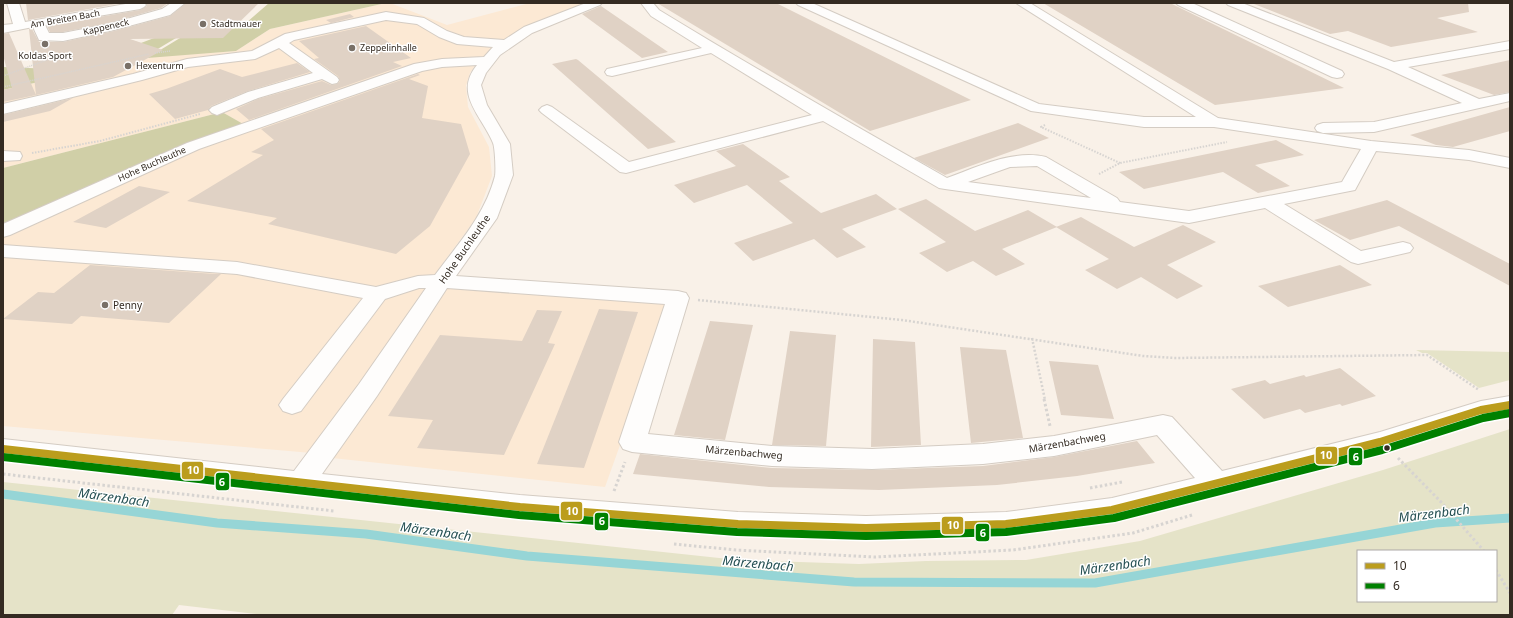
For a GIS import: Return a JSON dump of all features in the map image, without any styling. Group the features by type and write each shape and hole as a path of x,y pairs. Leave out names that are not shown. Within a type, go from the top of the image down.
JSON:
{"street":[{"path":"13,3 20,27"},
{"name":"Am Breiten Bach","path":"3,30 151,3"},
{"name":"Kappeneck","path":"38,24 44,37 63,37 110,27 166,12 179,3"},
{"name":"Hohe Buchleuthe","path":"300,483 368,390 441,281 488,218 504,175 502,144 479,105 474,85 478,72 505,44 528,30 596,3"},
{"path":"647,3 655,13 713,49 825,116 945,184 1189,217 1348,186 1371,146"},
{"path":"802,3 1036,108 1144,122 1214,122 1371,146 1469,155 1510,162"},
{"path":"1022,3 1214,122"},
{"path":"1182,3 1337,74"},
{"path":"1232,3 1393,66 1477,104"},
{"path":"3,109 138,77 187,63 255,55 290,37 386,16 420,21 443,34 462,41 505,44"},
{"path":"217,110 254,95 329,78 280,42"},
{"path":"1393,66 1510,45"},
{"path":"612,72 713,49"},
{"name":"Hohe Buchleuthe","path":"3,231 193,146 419,67 442,63 486,62"},
{"path":"1257,128 1374,127 1510,97"},
{"path":"548,110 626,168 825,116"},
{"path":"945,184 1008,162 1040,161 1121,208"},
{"path":"1268,202 1358,258 1403,248"},
{"path":"3,251 237,268 377,294 418,282 441,281 678,298 632,442"},
{"path":"292,405 377,294"},
{"path":"3,449 520,507 723,523 866,528 1013,523 1112,510 1380,442 1481,410 1510,405"},
{"name":"Märzenbachweg","path":"632,442 772,456 872,459 983,454 1054,446 1163,424 1216,483"}],"path":[{"path":"3,87 149,54"},
{"path":"131,62 141,58 138,56"},
{"path":"8,156 61,149 217,110"},
{"path":"1069,112 1041,127 1120,163"},
{"path":"1079,184 1120,163 1251,137 1257,128"},
{"path":"678,298 902,320 1032,338 1143,356 1175,358 1427,355 1481,391"},
{"path":"1032,338 1054,446"},
{"path":"612,498 632,442"},
{"path":"1380,442 1397,457 1442,503 1483,550"},
{"path":"1497,572 1510,593"}],"shaded area":[{"path":"390,3 447,25 530,3 591,3 498,44 478,61 470,73 466,86 468,107 489,147 492,176 476,218 435,274 312,453 3,426 3,233 245,125 222,112 3,168 3,90 158,56 236,51 270,29"},
{"path":"448,285 672,300 605,487 332,458"},
{"path":"1416,350 1510,352 1510,380 1479,388 1427,353 1422,353"},
{"path":"1510,429 1510,615 265,615 179,605 172,615 3,615 3,482 738,560 859,564 926,561 1026,560 1140,541 1383,470"}],"green space":[{"path":"269,3 386,3 270,29 236,51 147,58 185,35 216,24 246,23"},
{"path":"162,35 181,35 141,59 3,90 3,67 54,69 112,54"},
{"path":"222,112 245,125 3,228 3,168"}],"building":[{"path":"26,3 122,3 28,20"},
{"path":"146,3 168,3 161,8 109,23 63,32 50,32 47,26 140,10 147,6"},
{"path":"186,3 259,3 223,38 130,39 163,50 113,77 36,95 29,29 32,29 39,42 63,42 114,31 170,16"},
{"path":"657,3 776,3 971,100 870,131"},
{"path":"1043,3 1170,3 1344,88 1215,105"},
{"path":"1468,3 1469,12 1437,18 1478,32 1391,47 1348,31 1330,34 1254,4"},
{"path":"601,6 668,52 642,58 582,14"},
{"path":"350,14 354,17 331,23 326,20"},
{"path":"366,26 411,58 393,62 402,66 249,120 236,109 258,99 322,81 331,85 337,84 340,81 338,76 314,59 319,58 299,41"},
{"path":"9,33 36,95 3,102 3,90 12,88 3,55 3,34"},
{"path":"576,59 676,142 648,149 552,64"},
{"path":"1510,60 1510,92 1494,95 1441,75"},
{"path":"297,63 310,72 248,91 211,106 208,110 175,119 149,94 220,69 242,77"},
{"path":"418,74 420,75 409,79 428,86 422,118 461,124 470,154 430,226 396,254 268,224 277,218 187,201 263,155 251,152 274,140 261,129"},
{"path":"73,98 50,111 3,122 3,115"},
{"path":"1510,107 1510,131 1453,147 1436,145 1410,135"},
{"path":"1018,123 1049,138 945,175 914,158"},
{"path":"1276,140 1304,155 1255,165 1290,186 1258,193 1223,172 1144,189 1119,172"},
{"path":"743,144 790,177 779,181 821,213 876,194 897,209 842,229 866,247 837,258 814,239 753,261 734,243 793,223 747,185 694,203 674,185 736,166 716,151"},
{"path":"139,186 170,192 106,228 73,222"},
{"path":"926,199 975,231 1028,210 1057,227 1002,249 1025,264 996,276 973,261 947,272 919,253 946,242 898,209"},
{"path":"1387,200 1510,264 1510,286 1399,226 1350,240 1314,220"},
{"path":"1081,217 1134,247 1183,225 1216,242 1167,265 1203,286 1177,299 1141,277 1117,289 1085,270 1109,259 1056,227"},
{"name":"Penny","path":"90,265 221,274 169,323 81,316 72,324 3,319 38,292 54,293"},
{"path":"1340,265 1372,285 1288,307 1258,286"},
{"path":"599,309 638,312 584,468 537,464"},
{"path":"537,310 562,311 548,343 555,344 504,455 417,448 433,420 388,416 440,335 522,341"},
{"path":"710,321 753,325 725,440 674,435"},
{"path":"790,331 836,335 826,446 772,445"},
{"path":"873,339 915,342 921,445 871,447"},
{"path":"960,347 1006,350 1023,438 971,443"},
{"path":"1049,361 1098,365 1114,419 1061,415"},
{"path":"1340,368 1376,396 1342,406 1340,404 1305,413 1300,409 1264,419 1231,389 1265,380 1270,384"},
{"path":"1137,441 1155,463 1077,476 997,485 879,490 769,487 633,474 640,454 772,468 872,470 983,466 1054,457"}],"waterway":[{"name":"Märzenbach","path":"3,494 217,523 366,534 527,556 854,582 1095,583 1435,523 1510,518"}],"transit line":[{"name":"10","path":"3,449 520,507 738,524 866,528 1006,524 1112,510 1380,442 1481,410 1510,405"},
{"name":"6","path":"3,457 519,515 737,532 866,536 1006,532 1114,518 1382,450 1483,418 1510,413"}],"place":[{"name":"Stadtmauer","path":"203,24"},
{"name":"Koldas Sport","path":"45,44"},
{"name":"Zeppelinhalle","path":"352,48"},
{"name":"Hexenturm","path":"128,66"},
{"name":"Penny","path":"105,305"}]}
